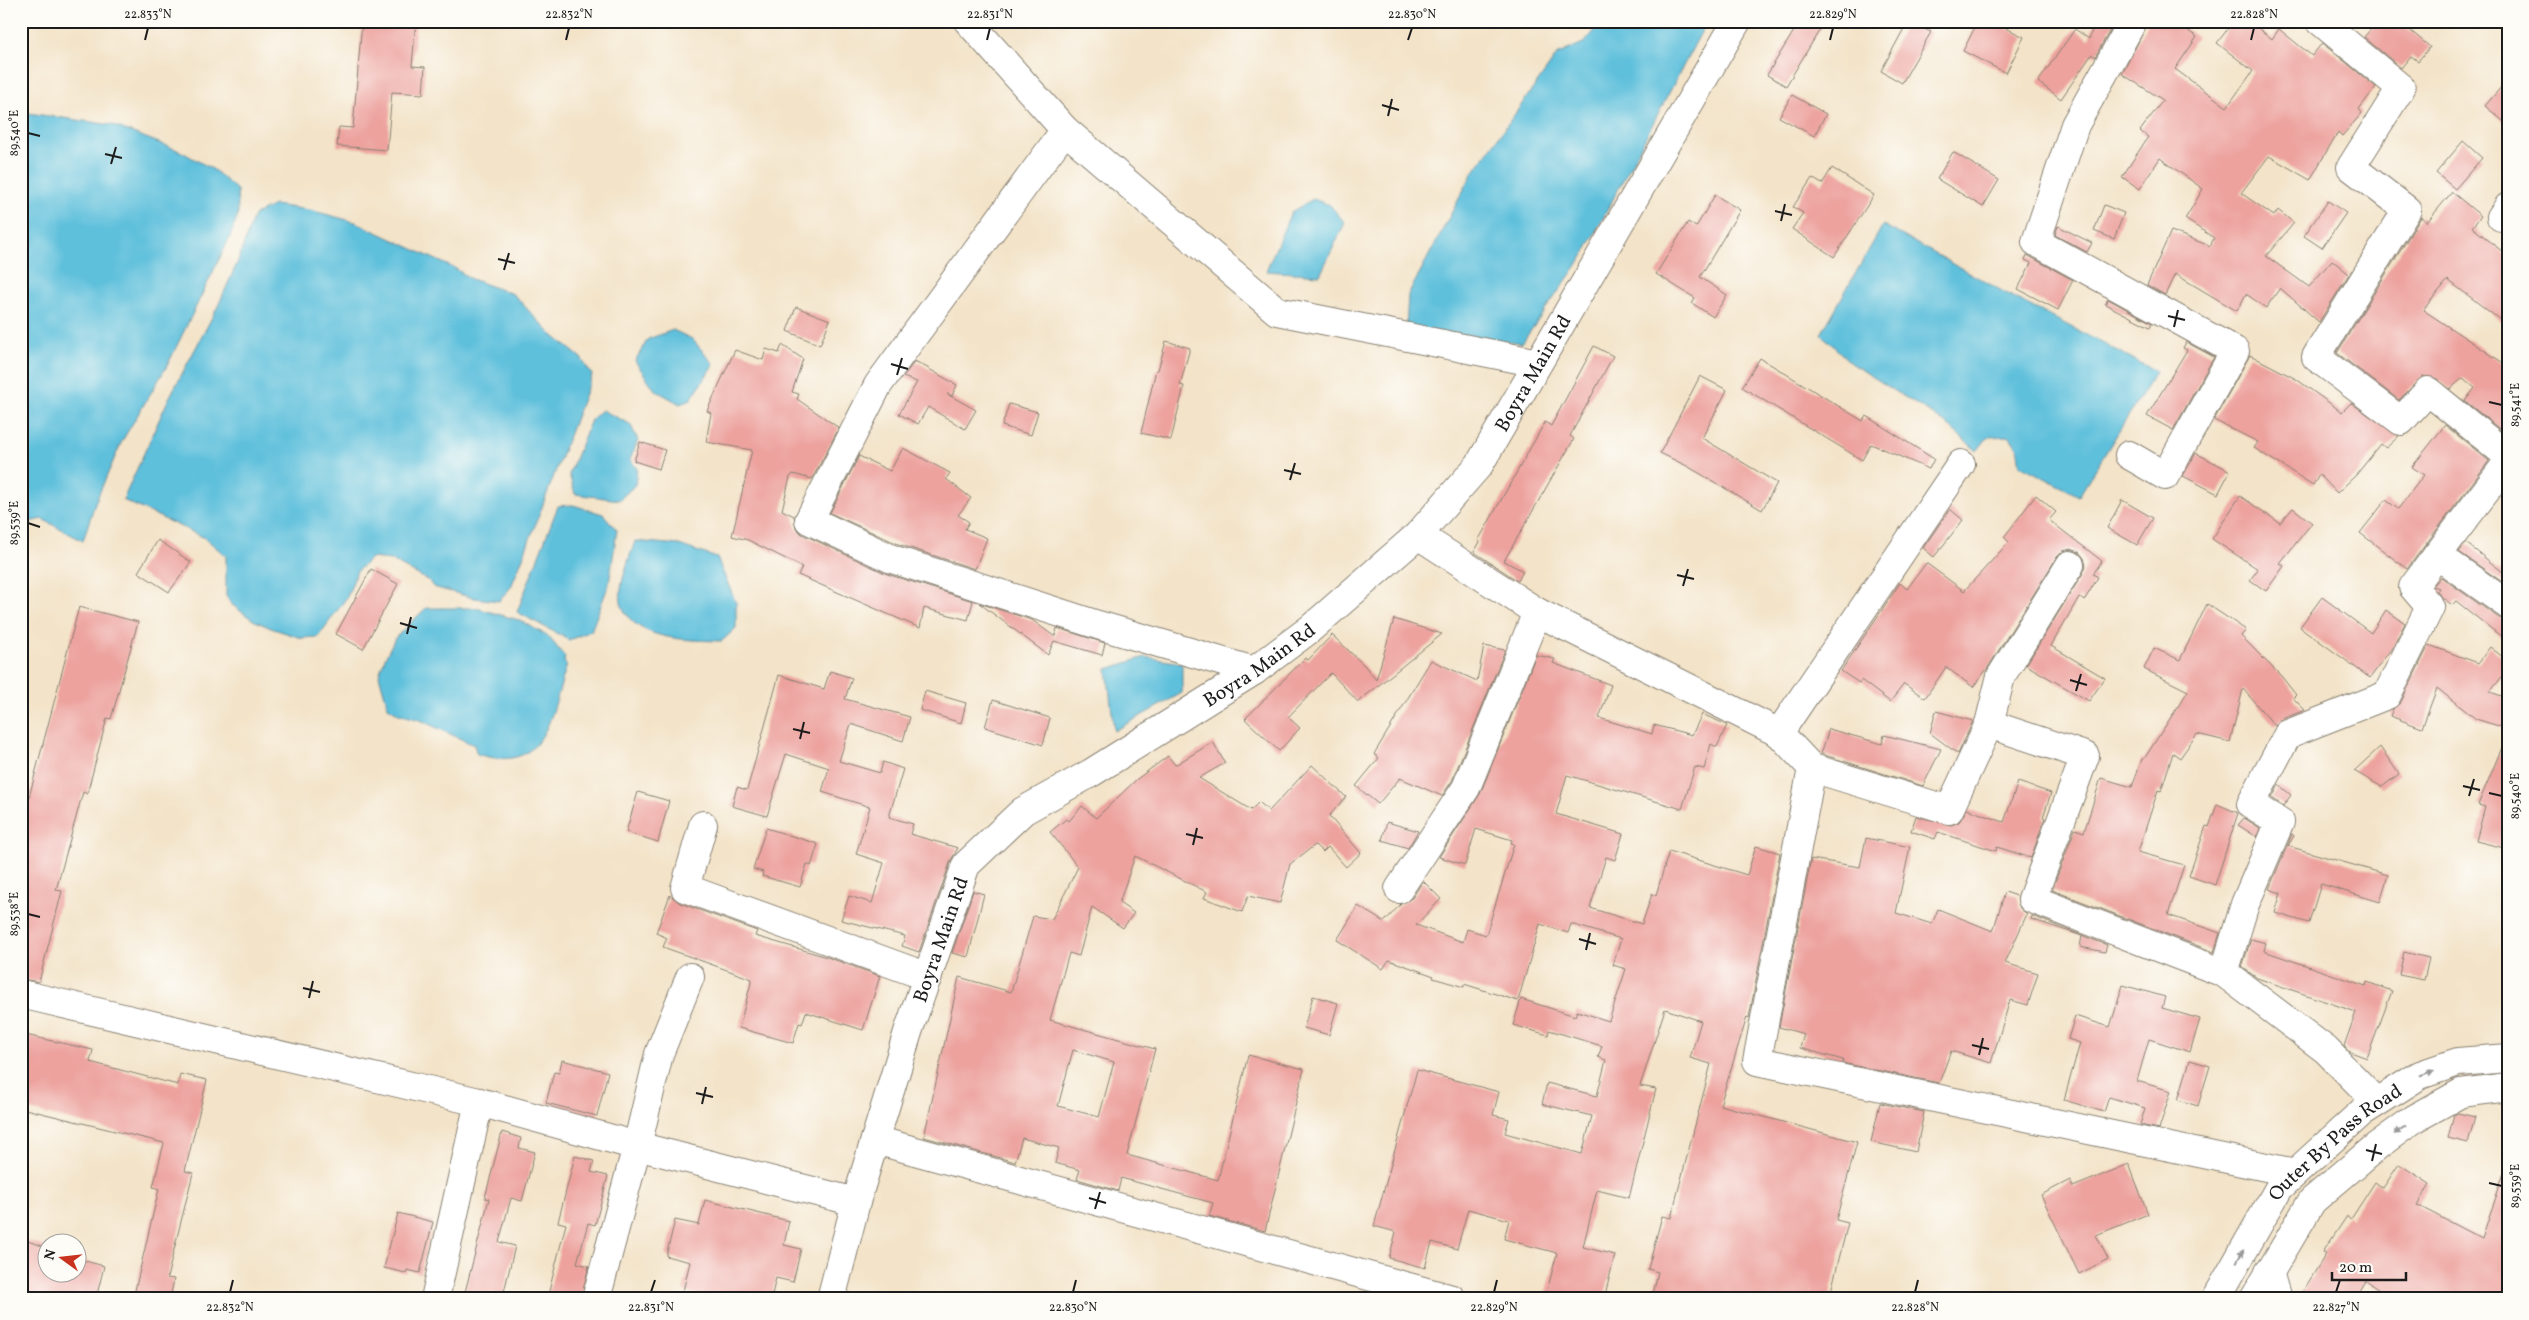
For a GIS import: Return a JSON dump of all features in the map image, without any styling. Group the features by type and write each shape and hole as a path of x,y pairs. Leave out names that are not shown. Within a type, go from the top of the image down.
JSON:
{"street":[{"path":"968,21 1065,130 1276,311 1538,363"},
{"name":"Boyra Main Rd","path":"831,1299 856,1202 875,1140 966,865 1022,811 1091,772 1254,671 1310,629 1418,535 1479,465 1737,21"},
{"path":"2129,455 2165,476 2235,351 2036,242 2075,125 2133,21"},
{"path":"2320,21 2401,88 2351,167 2407,210 2316,357 2402,421 2428,391 2508,456"},
{"path":"1065,130 878,386 809,520 892,559 1098,625 1254,671"},
{"path":"2224,972 2245,904 2280,822 2251,804 2288,734 2387,695 2430,608 2413,587 2508,462"},
{"path":"1779,733 1961,464"},
{"path":"1418,535 1537,612 1779,733 1812,768 1949,810 1989,724 2001,676 2070,565"},
{"path":"2437,555 2508,605"},
{"path":"1399,889 1466,788 1537,612"},
{"path":"1989,724 2085,756 2032,899 2224,972 2326,1050 2377,1102"},
{"path":"1812,768 1757,1061 2296,1173"},
{"path":"703,825 685,888 928,977"},
{"path":"596,1299 637,1146 659,1054 690,977"},
{"path":"21,994 480,1102 637,1146 856,1202"},
{"name":"Outer By Pass Road","path":"2216,1299 2279,1188 2362,1112 2420,1075 2458,1062 2508,1058"},
{"name":"Outer By Pass Road","path":"2254,1299 2312,1202 2377,1146 2414,1120 2461,1093 2508,1086"},
{"path":"435,1299 480,1102"},
{"path":"875,1140 1452,1299"},
{"path":"2270,1272 2277,1299"}],"water":[{"path":"1603,21 1707,21 1582,258 1522,343 1406,328 1408,295 1472,174 1557,55 1585,42"},
{"path":"21,112 112,125 180,151 214,170 237,190 238,214 230,237 167,366 122,441 95,503 83,541 42,519 21,524"},
{"path":"1313,199 1330,205 1345,223 1320,275 1266,271 1291,212"},
{"path":"274,205 310,210 355,222 456,269 471,279 513,294 550,333 581,358 592,375 511,587 499,601 474,598 433,587 429,581 391,560 371,558 357,571 347,597 318,637 301,638 253,620 231,604 226,596 226,556 205,538 123,500 168,400 218,306 238,261 254,215"},
{"path":"1883,225 2013,297 2156,371 2079,496 2020,465 2017,447 2009,436 1988,437 1977,451 1944,422 1851,363 1821,334"},
{"path":"673,330 692,339 714,364 691,399 680,404 655,390 635,361 648,339"},
{"path":"602,410 630,424 638,440 630,460 637,468 635,485 619,500 575,494 569,474 591,420"},
{"path":"573,505 603,514 617,530 609,584 591,631 569,640 517,612 558,506"},
{"path":"635,541 679,545 717,558 736,603 736,628 722,641 666,637 639,627 629,618 622,606 621,599 624,574"},
{"path":"426,608 476,608 519,620 548,636 565,657 564,662 567,665 550,721 532,749 518,756 500,759 477,754 474,745 420,720 399,714 388,707 379,675 385,658 395,638"},
{"path":"1145,657 1182,663 1182,693 1114,731 1107,669"}],"building":[{"path":"362,21 416,21 412,66 425,67 423,94 392,92 387,150 337,146 339,127 353,128"},
{"path":"1800,21 1825,21 1786,86 1767,75"},
{"path":"1908,21 1931,32 1902,83 1881,71"},
{"path":"1978,21 1992,21 2024,37 2006,73 1963,51"},
{"path":"2095,21 2115,21 2095,57 2092,54 2061,99 2038,82 2075,29 2089,39"},
{"path":"2149,21 2174,21 2197,37 2175,69 2227,107 2253,71 2217,43 2234,21 2249,21 2272,39 2279,29 2312,56 2322,43 2376,87 2359,109 2362,113 2342,136 2338,132 2310,180 2269,156 2241,193 2274,216 2278,210 2294,223 2266,256 2309,287 2332,260 2349,274 2319,322 2280,288 2266,308 2246,294 2237,311 2175,274 2165,295 2147,285 2171,231 2210,246 2214,238 2185,219 2203,189 2160,158 2140,189 2122,177 2148,137 2140,131 2163,100 2122,74"},
{"path":"2378,21 2399,21 2430,47 2418,61 2411,56 2401,68 2364,37"},
{"path":"2508,79 2508,125 2485,106"},
{"path":"1792,95 1826,114 1814,136 1779,117"},
{"path":"2463,141 2482,158 2455,189 2436,173"},
{"path":"1953,152 1999,180 1983,207 1937,179"},
{"path":"1832,168 1874,195 1834,257 1792,229 1803,213 1793,207 1812,178 1822,184"},
{"path":"2452,192 2481,216 2472,227 2508,256 2508,326 2448,280 2423,310 2508,366 2508,436 2465,401 2475,388 2463,378 2450,389 2437,379 2423,376 2399,400 2337,353 2421,217 2427,222"},
{"path":"1715,195 1740,210 1700,277 1727,295 1713,317 1692,303 1695,298 1656,274 1688,222 1696,227"},
{"path":"2328,201 2346,213 2322,248 2304,236"},
{"path":"2104,205 2124,213 2114,239 2094,231"},
{"path":"2058,226 2092,243 2087,252 2055,235"},
{"path":"2027,255 2073,280 2058,310 2018,289 2031,263 2025,260"},
{"path":"2108,299 2152,323 2150,327 2105,304"},
{"path":"796,307 830,320 820,345 787,331"},
{"path":"1166,341 1190,348 1180,385 1184,386 1171,440 1141,433 1156,370 1158,370"},
{"path":"2186,342 2214,357 2173,430 2147,416 2187,350 2183,348"},
{"path":"782,345 803,359 792,392 799,394 797,399 839,428 812,479 793,474 790,477 782,510 794,516 796,528 802,534 887,574 973,601 968,620 924,608 920,628 798,575 802,567 748,540 732,536 752,450 706,442 711,413 707,411 735,350 763,360 766,349 779,353"},
{"path":"1594,346 1613,356 1570,436 1574,439 1504,561 1523,571 1518,581 1474,552 1480,542 1478,541 1545,422 1551,426"},
{"path":"2250,355 2296,379 2342,412 2351,403 2399,436 2386,448 2381,444 2356,475 2337,493 2319,474 2313,485 2254,448 2258,442 2214,420"},
{"path":"1760,358 1863,421 1866,416 1934,459 1929,469 1871,444 1862,460 1742,387"},
{"path":"915,361 957,385 952,396 947,394 976,410 965,429 928,407 918,424 899,414 917,382 903,377"},
{"path":"1700,376 1727,390 1702,438 1777,483 1762,510 1687,466 1660,453"},
{"path":"1009,404 1038,412 1031,435 1002,426"},
{"path":"2445,425 2489,461 2407,569 2360,533 2386,500 2398,509 2424,475 2412,467"},
{"path":"640,442 665,450 659,469 634,461"},
{"path":"903,448 950,473 946,479 971,498 958,515 969,522 965,529 987,538 975,569 898,544 830,513 859,456 890,471"},
{"path":"2196,453 2230,471 2218,494 2183,476"},
{"path":"2036,495 2056,512 2049,520 2102,561 2093,574 2098,577 2084,601 2079,597 2051,646 2105,678 2089,701 2026,665 2086,566 2084,558 2079,552 2071,549 2063,551 2057,557 1987,669 1973,687 1946,667 1925,698 1904,684 1890,702 1861,680 1859,683 1841,671 1900,583 1907,589 1926,563 1964,591 2009,542 2004,537"},
{"path":"2240,496 2280,523 2293,508 2312,523 2280,563 2284,566 2266,591 2250,580 2258,569 2212,539"},
{"path":"2122,500 2153,518 2137,545 2107,528"},
{"path":"1950,509 1963,520 1934,557 1923,548"},
{"path":"158,540 191,562 169,592 138,572"},
{"path":"2466,543 2508,576 2508,586 2459,552"},
{"path":"371,569 398,584 363,649 336,634"},
{"path":"2441,577 2499,618 2508,620 2508,642 2456,601 2452,605 2442,597 2437,591 2439,588 2433,586"},
{"path":"2322,597 2371,633 2386,610 2405,623 2394,645 2370,678 2300,627"},
{"path":"979,603 1032,620 1055,637 1057,628 1105,643 1102,655 1054,641 1048,655"},
{"path":"2207,604 2246,630 2241,636 2282,677 2296,695 2293,698 2305,710 2282,719 2275,726 2243,689 2230,742 2197,734 2180,758 2173,753 2161,791 2158,790 2138,852 2184,865 2168,915 2220,933 2214,952 2052,890 2075,829 2084,832 2101,778 2132,787 2142,759 2144,759 2188,691 2144,669 2154,648 2180,660"},
{"path":"79,607 138,622 111,719 107,718 87,794 83,792 56,890 62,891 39,982 21,979 21,799 28,801"},
{"path":"1394,619 1442,634 1358,702 1331,673 1288,717 1300,728 1279,751 1245,719 1305,658 1308,660 1332,635 1365,666 1376,680"},
{"path":"2429,645 2478,663 2490,647 2508,661 2508,669 2490,692 2508,698 2508,729 2476,719 2437,688 2422,728 2390,716 2393,709 2401,702"},
{"path":"1484,646 1505,650 1452,781 1442,796 1400,778 1378,804 1356,786 1379,758 1374,754 1431,660 1477,681"},
{"path":"1536,655 1555,659 1553,663 1611,685 1599,718 1652,734 1654,725 1692,735 1702,714 1727,725 1717,747 1711,744 1704,769 1695,767 1682,809 1567,775 1556,814 1623,834 1615,860 1606,857 1590,908 1642,924 1652,894 1656,895 1669,851 1747,875 1756,846 1780,853 1749,1018 1747,1017 1720,1105 1857,1142 1836,1220 1848,1223 1829,1299 1652,1299 1658,1272 1648,1269 1662,1216 1671,1218 1711,1064 1690,1058 1701,1021 1665,1009 1640,1086 1656,1089 1629,1198 1597,1190 1583,1247 1615,1255 1604,1299 1545,1299 1557,1253 1504,1239 1509,1220 1468,1209 1457,1249 1432,1242 1425,1268 1389,1258 1396,1232 1374,1226 1417,1070 1499,1092 1493,1115 1509,1119 1505,1133 1582,1154 1592,1116 1542,1104 1547,1083 1597,1096 1606,1060 1598,1057 1602,1046 1549,1030 1548,1035 1513,1025 1521,999 1575,1016 1577,1011 1609,1021 1626,969 1613,965 1621,939 1571,924 1568,933 1540,924 1518,1001 1464,984 1464,987 1433,978 1434,976 1389,960 1383,969 1337,940 1358,906 1384,922 1401,904 1412,898 1423,881 1441,899 1416,925 1463,942 1467,929 1486,935 1514,844 1511,843 1512,840 1476,829 1465,865 1439,857 1480,794"},
{"path":"830,671 852,678 845,699 910,717 903,741 851,724 839,761 880,773 883,762 903,769 889,817 913,824 910,834 958,848 951,860 919,952 902,946 905,936 841,920 849,896 872,903 884,863 856,854 870,807 822,792 829,768 786,754 767,816 732,806 737,787 747,790 779,675 824,689"},
{"path":"925,691 966,703 961,723 920,710"},
{"path":"993,700 1050,718 1043,745 985,727"},
{"path":"1936,711 1973,721 1958,754 1930,733"},
{"path":"1829,729 1882,744 1884,735 1941,749 1923,786 1821,754"},
{"path":"2508,733 2508,849 2476,841 2485,807 2478,805"},
{"path":"1213,742 1225,763 1199,778 1251,810 1259,802 1269,811 1312,765 1346,797 1329,816 1361,853 1346,867 1328,847 1323,852 1315,845 1290,864 1280,903 1248,896 1242,912 1204,898 1207,892 1135,856 1119,903 1134,913 1123,928 1092,907 1079,956 1069,953 1050,1020 1155,1049 1127,1155 1218,1180 1248,1055 1304,1069 1265,1231 1209,1216 1213,1203 1121,1178 1118,1191 1077,1179 1080,1170 1055,1163 1059,1148 1022,1138 1015,1162 924,1137 959,977 1011,992 1033,916 1052,919 1078,867 1050,832 1066,819 1069,821 1082,806 1096,818 1137,779 1168,756 1175,765","holes":["1073,1050 1114,1062 1099,1117 1058,1106"]},
{"path":"2380,747 2399,774 2382,787 2354,771"},
{"path":"2018,782 2051,793 2043,817 2045,818 2031,858 1997,847 1996,851 1938,832 1935,839 1911,831 1916,816 1951,825 1959,822 1967,809 2004,822"},
{"path":"2279,785 2291,795 2283,806 2272,798"},
{"path":"638,792 669,801 658,842 626,832"},
{"path":"2217,804 2238,813 2215,885 2189,876 2206,826 2209,827"},
{"path":"2244,818 2260,828 2257,837 2238,825"},
{"path":"1387,822 1418,831 1408,848 1382,840"},
{"path":"766,828 818,844 811,866 807,864 800,887 762,876 763,872 753,869"},
{"path":"2292,834 2294,836 2288,846 2388,875 2380,902 2321,884 2309,923 2275,913 2281,893 2269,889"},
{"path":"1866,838 1910,847 1896,913 1932,924 1938,909 1993,931 2005,892 2017,896 2020,908 2027,914 2005,963 2038,973 2028,1005 2010,1000 1991,1063 1951,1051 1939,1083 1842,1063 1843,1060 1800,1048 1804,1034 1779,1027 1811,859 1860,867"},
{"path":"973,891 984,894 968,957 952,953"},
{"path":"670,895 680,903 757,931 755,936 827,957 880,976 863,1030 806,1012 802,1024 799,1023 793,1043 739,1028 752,979 663,947 667,938 656,933"},
{"path":"2032,916 2107,945 2105,952 2080,947 2082,936 2031,919"},
{"path":"2251,939 2266,943 2264,951 2366,986 2367,982 2392,991 2367,1058 2348,1051 2344,1046 2356,1012 2257,978 2242,967"},
{"path":"2404,952 2429,958 2424,980 2399,975"},
{"path":"2123,985 2165,997 2162,1008 2200,1019 2190,1052 2149,1039 2137,1081 2171,1091 2159,1129 2140,1125 2145,1108 2109,1097 2104,1112 2064,1100 2080,1043 2068,1039 2075,1016 2110,1027"},
{"path":"1313,996 1338,1003 1329,1035 1304,1028"},
{"path":"21,1034 93,1050 90,1062 178,1085 180,1074 207,1080 185,1171 193,1173 167,1278 174,1279 170,1299 133,1299 159,1189 153,1187 164,1143 21,1108"},
{"path":"562,1060 608,1072 597,1116 546,1103 554,1072 559,1073"},
{"path":"2190,1060 2210,1066 2198,1106 2178,1100"},
{"path":"1880,1103 1924,1112 1916,1152 1871,1142"},
{"path":"2458,1113 2475,1117 2468,1143 2448,1138 2454,1114"},
{"path":"502,1132 521,1138 519,1148 535,1152 522,1201 511,1198 499,1242 515,1246 503,1296 489,1292 488,1298 465,1292 489,1199 485,1198"},
{"path":"575,1156 594,1161 591,1172 608,1176 595,1225 588,1223 577,1263 589,1266 581,1299 547,1299 566,1224 558,1222"},
{"path":"2129,1164 2148,1214 2096,1235 2108,1259 2079,1274 2041,1195 2070,1180 2073,1187"},
{"path":"2399,1164 2430,1184 2417,1205 2482,1239 2504,1173 2508,1174 2508,1299 2392,1299 2366,1281 2355,1299 2298,1299 2326,1254 2323,1252 2347,1216 2351,1219 2375,1182 2383,1188"},
{"path":"705,1200 789,1221 784,1245 801,1249 793,1282 776,1278 771,1299 715,1299 683,1291 690,1262 666,1256 675,1220 699,1225"},
{"path":"398,1213 433,1222 420,1273 407,1270 406,1273 384,1268"},
{"path":"21,1239 38,1244 38,1282 88,1282 88,1262 104,1266 96,1299 21,1299"}]}
